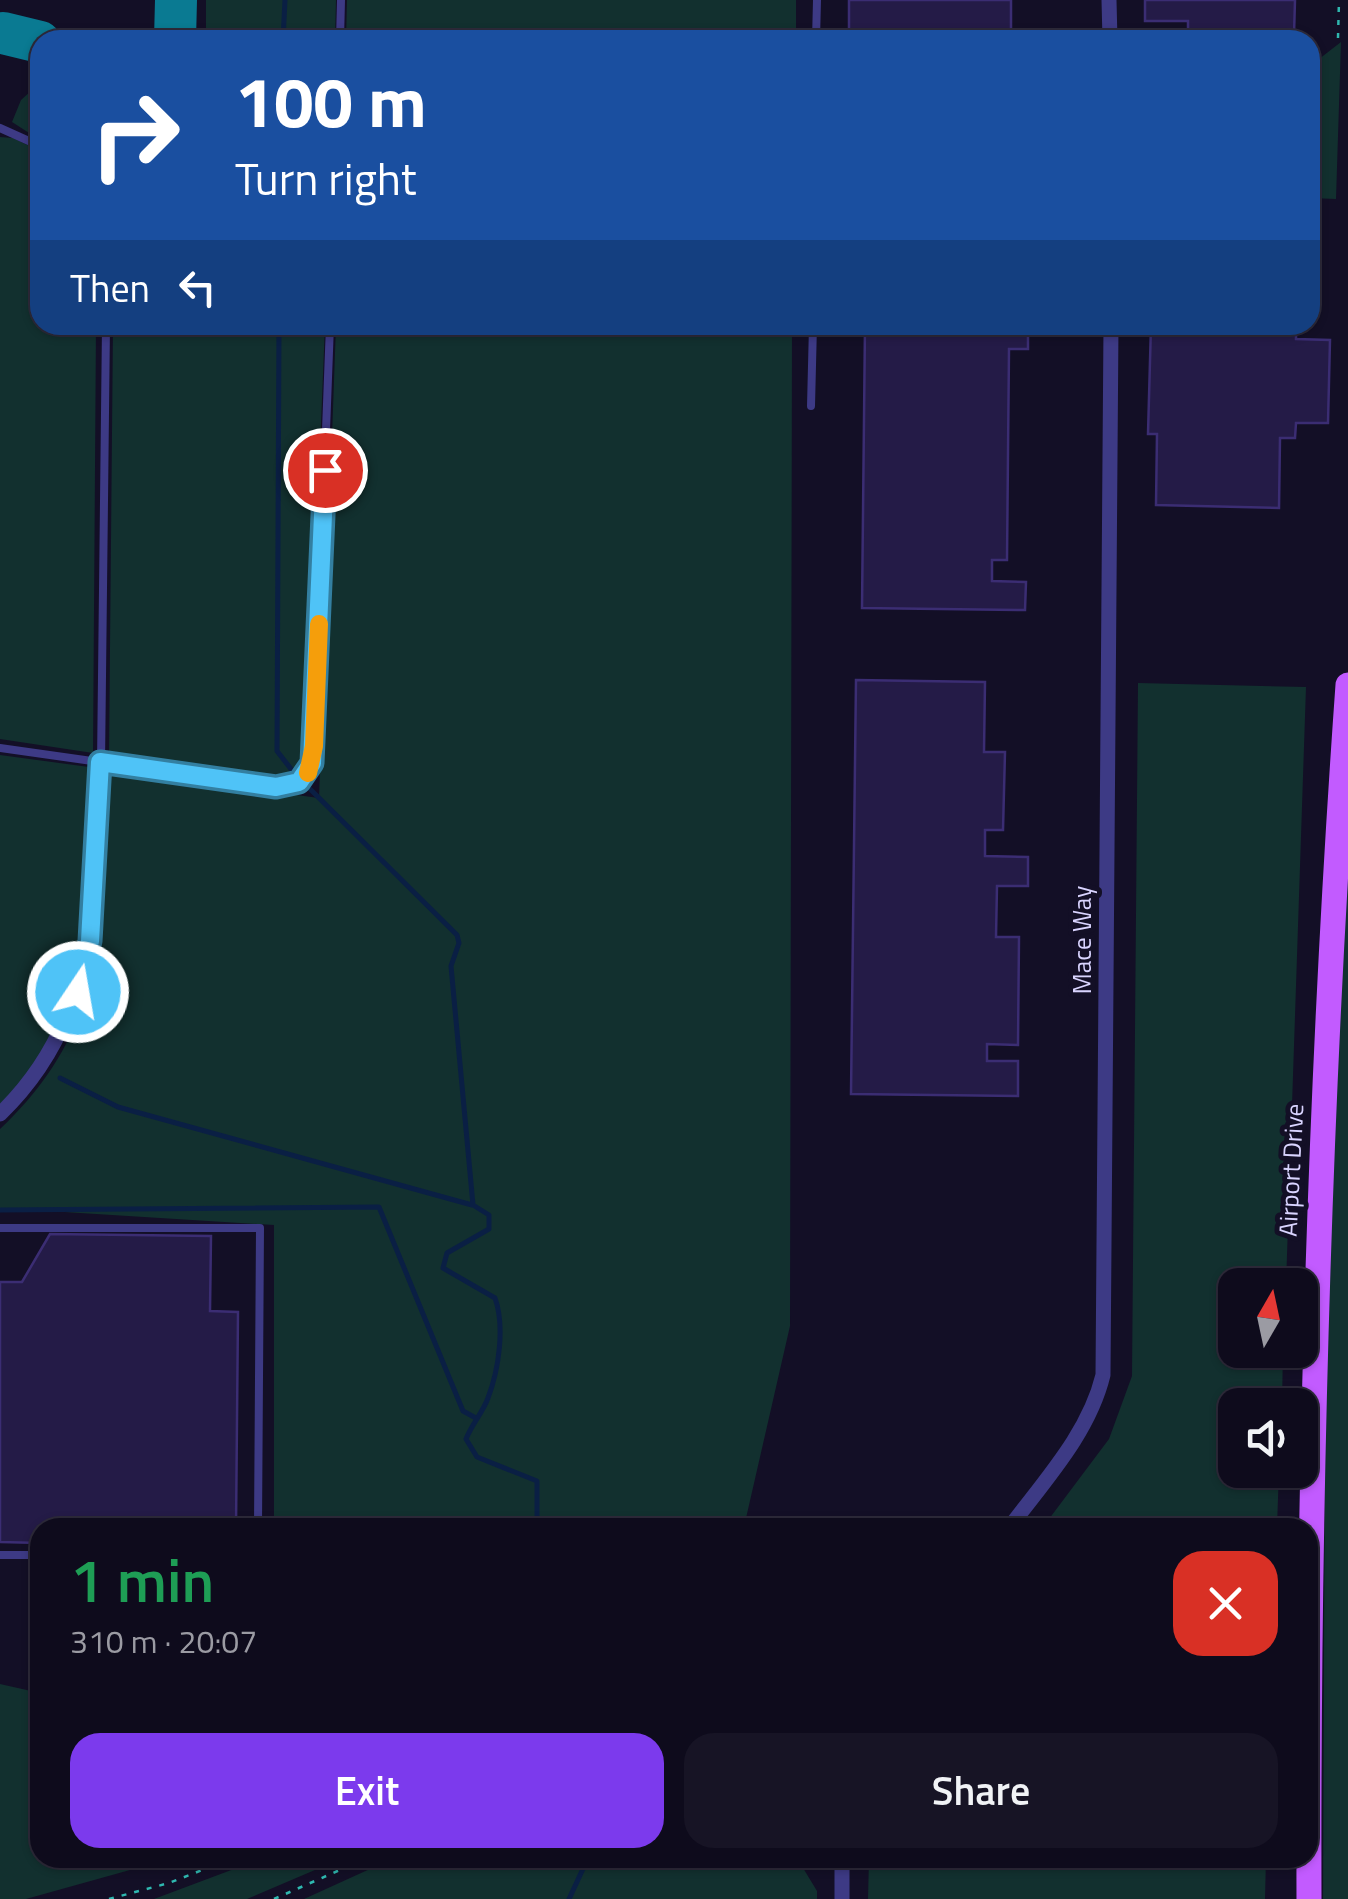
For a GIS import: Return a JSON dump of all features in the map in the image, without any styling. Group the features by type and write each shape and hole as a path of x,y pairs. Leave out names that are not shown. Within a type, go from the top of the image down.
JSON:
{"main road":[{"name":"Airport Drive","path":"1314,1518 1317,1260 1328,993 1348,685"},
{"name":"Airport Drive","path":"1309,1868 1309,1899"}],"street":[{"path":"1110,0 1110,30"},
{"name":"Mace Way","path":"1017,1518 1079,1433 1093,1409 1104,1375 1111,335"},
{"path":"0,1114 34,1078 61,1033 78,992 90,941 100,766"},
{"path":"842,1868 842,1899"}],"lane":[{"path":"340,30 342,0"},
{"path":"816,30 817,0"},
{"path":"0,128 30,142"},
{"path":"100,766 106,335"},
{"path":"0,748 100,766 276,787 290,786 307,774 314,746 330,335"},
{"path":"811,406 813,335"},
{"path":"0,1228 260,1228 258,1518"},
{"path":"0,1554 30,1555"}],"path":[{"path":"1338,38 1339,0"},
{"path":"109,1899 208,1868"},
{"path":"274,1899 344,1868"}],"green space":[{"path":"206,0 336,0 335,30 206,30"},
{"path":"347,0 796,0 796,30 346,30"},
{"path":"1341,42 1336,199 1320,198 1320,58"},
{"path":"30,92 30,134 12,122 21,100"},
{"path":"0,137 30,146 30,335 96,335 93,753 0,739"},
{"path":"113,335 325,335 308,744 299,771 269,780 109,755"},
{"path":"336,335 792,335 790,1326 746,1518 274,1518 274,1225 0,1208 0,1129 37,1089 64,1049 95,963 106,871 109,770 319,798"},
{"path":"1138,683 1306,687 1287,1268 1218,1268 1218,1368 1283,1368 1282,1388 1218,1388 1218,1488 1278,1488 1277,1518 1050,1518 1109,1439 1132,1376"},
{"path":"0,755 89,767 85,902 69,992 54,1033 31,1071 0,1104"},
{"path":"1348,859 1348,1899 1323,1899 1325,1404 1332,1138"},
{"path":"0,1684 30,1691 30,1868 137,1868 26,1899 0,1899"},
{"path":"236,1868 320,1868 247,1899 154,1899"},
{"path":"372,1868 803,1868 817,1891 817,1899 304,1899"},
{"path":"869,1868 1266,1868 1265,1899 868,1899"}],"building":[{"path":"849,0 1011,0 1011,30 849,30"},
{"path":"1145,0 1295,0 1294,30 1188,30 1188,21 1145,21"},
{"path":"865,335 1028,335 1028,349 1009,349 1007,560 992,560 992,581 1026,582 1025,610 862,608"},
{"path":"1151,335 1296,335 1296,339 1330,340 1328,423 1296,423 1295,438 1280,438 1279,508 1156,505 1157,434 1148,434"},
{"path":"856,680 985,682 984,752 1005,752 1003,830 985,830 985,856 1028,857 1028,886 997,886 996,937 1019,937 1018,1045 987,1044 987,1061 1018,1061 1018,1096 851,1094"},
{"path":"50,1234 211,1236 210,1311 238,1312 236,1518 30,1518 30,1543 0,1542 0,1282 22,1282"}],"waterway":[{"path":"284,30 285,0"},
{"path":"279,335 277,751 291,769"},
{"path":"308,787 457,935 459,943 451,966 473,1205 489,1215 489,1229 447,1253 443,1268 495,1298 500,1334 492,1387 466,1439 477,1457 537,1481 537,1518"},
{"path":"60,1078 118,1107 472,1205"},
{"path":"0,1210 379,1207 463,1411 474,1417"},
{"path":"569,1899 583,1868"}],"taxiway":[{"path":"175,30 176,0"},
{"path":"3,33 30,40"}],"slow traffic":[{"path":"308,773 314,746 319,624"}],"route":[{"path":"78,992 90,941 100,762 276,787 290,786 307,774 314,746 325,470"}]}
